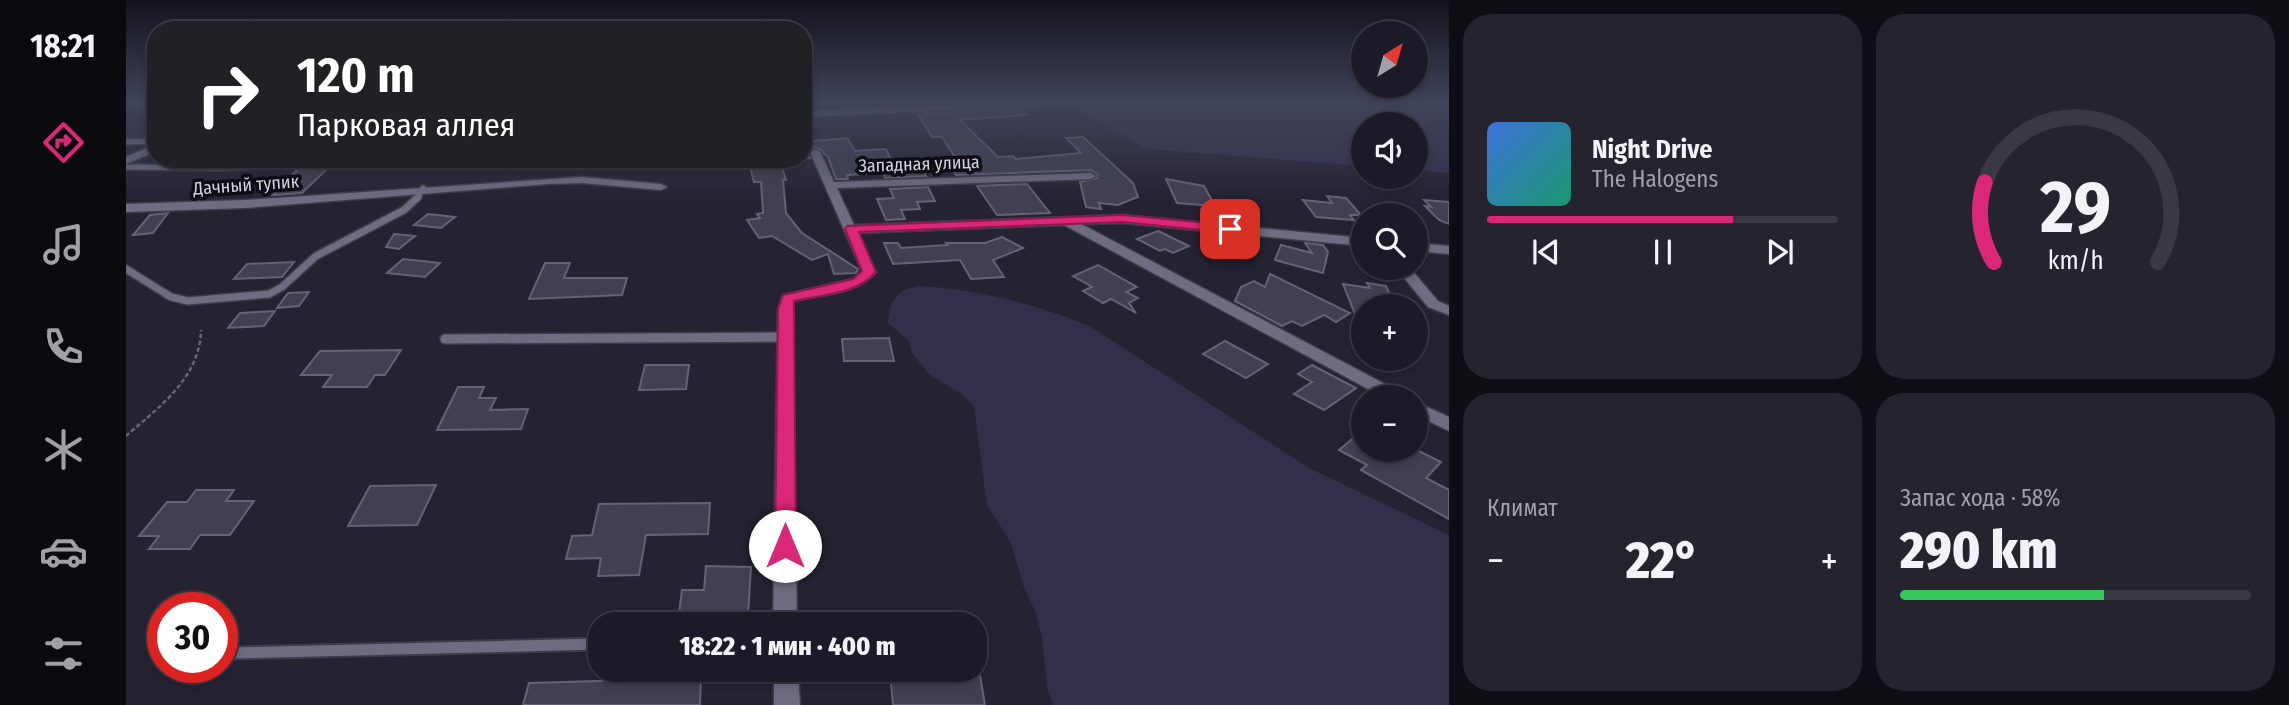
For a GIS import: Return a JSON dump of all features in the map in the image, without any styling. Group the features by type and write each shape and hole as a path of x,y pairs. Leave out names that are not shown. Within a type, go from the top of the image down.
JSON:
{"street":[{"path":"126,161 147,151"},
{"path":"785,612 788,298 858,282 869,272 852,229 815,152"},
{"name":"Западная улица","path":"832,185 1091,176"},
{"name":"Дачный тупик","path":"126,208 245,204 423,188 582,180 661,187"},
{"path":"852,229 1123,219 1351,241"},
{"path":"1066,221 1374,385"},
{"path":"1428,248 1449,250"},
{"path":"1413,280 1433,304 1449,311"},
{"path":"1428,414 1449,425"},
{"path":"786,682 787,705"}],"lane":[{"path":"126,142 147,141"},
{"path":"126,167 147,167"},
{"path":"126,269 171,297 188,301 269,294 282,287 316,256 404,210 416,201 423,188"},
{"path":"445,339 786,337"},
{"path":"238,653 588,644"}],"path":[{"path":"126,436 170,397 189,371 203,342 201,330"}],"shaded area":[{"path":"1121,134 1351,134 1351,165 1147,149"},
{"path":"1428,134 1449,134 1449,173 1428,171"},
{"path":"918,286 961,290 1006,299 1091,327 1309,468 1449,535 1449,705 1053,705 1047,687 1042,636 1035,611 1024,588 1011,543 987,505 974,407 963,395 929,374 912,353 909,341 888,323 895,298"}],"building":[{"path":"930,134 974,134 998,157 1013,156 1016,159 1081,153 1066,138 1083,137 1133,183 1138,197 1118,205 1099,203 1101,209 1086,207 1080,182 1097,178 1098,175 1091,170 956,175 948,162 958,162 942,137 932,137"},
{"path":"847,138 855,151 886,149 891,160 917,159 926,176 885,178 883,173 847,175 848,179 836,179 828,157 821,150 812,148 812,141"},
{"path":"328,168 302,193 273,195 298,169"},
{"path":"750,168 782,168 786,180 783,180 786,213 802,233 858,269 856,273 834,274 828,254 812,260 772,236 759,238 747,220 760,218 757,214 763,213 761,182 754,182"},
{"path":"1166,179 1204,186 1215,206 1177,203"},
{"path":"1027,184 1050,213 997,215 977,186"},
{"path":"928,187 935,201 917,202 920,209 901,210 905,219 886,220 877,199 894,198 890,189"},
{"path":"1327,196 1346,198 1351,204 1351,220 1316,217 1303,200 1332,203"},
{"path":"1424,200 1449,202 1449,224 1439,220 1428,209 1431,207"},
{"path":"168,213 153,233 133,235 150,215"},
{"path":"428,214 455,217 441,228 414,225"},
{"path":"1158,231 1189,246 1173,253 1165,249 1160,251 1137,239"},
{"path":"394,234 415,236 399,249 386,247"},
{"path":"1002,237 1023,248 993,260 1004,277 971,279 960,260 893,264 884,243 898,243 901,248 948,245 946,243 985,243"},
{"path":"1305,243 1323,245 1328,252 1323,273 1275,260 1281,245 1312,253"},
{"path":"403,259 440,263 425,277 387,273"},
{"path":"294,262 282,277 234,279 247,264"},
{"path":"545,263 570,263 564,278 627,278 622,295 529,299"},
{"path":"1098,265 1137,287 1126,292 1138,298 1129,303 1136,313 1111,299 1103,303 1083,291 1092,287 1073,276"},
{"path":"1270,274 1350,313 1336,322 1324,315 1302,326 1292,321 1282,326 1235,301 1241,287 1254,281 1265,287"},
{"path":"1367,283 1386,286 1390,294 1351,294 1351,304 1343,284 1370,288"},
{"path":"309,292 299,306 277,308 288,293"},
{"path":"275,311 264,326 228,328 240,313"},
{"path":"889,338 894,361 844,361 842,339"},
{"path":"1225,341 1268,364 1246,378 1203,354"},
{"path":"401,350 385,375 375,375 367,387 323,387 332,375 301,375 320,351"},
{"path":"645,365 689,365 686,389 639,390"},
{"path":"1312,365 1351,385 1351,391 1324,410 1294,394 1312,382 1298,374"},
{"path":"458,387 484,387 479,398 496,398 490,410 528,409 521,429 437,430"},
{"path":"1351,440 1351,456 1339,450"},
{"path":"1428,456 1441,462 1426,478 1449,490 1449,519 1361,470 1367,465 1361,462 1428,462"},
{"path":"436,485 417,525 348,526 370,486"},
{"path":"196,490 234,490 226,501 254,501 230,535 200,535 190,549 149,549 159,536 139,536 167,502 187,502"},
{"path":"710,503 708,534 646,535 639,575 598,576 601,558 566,559 572,536 592,535 599,504"},
{"path":"706,566 751,567 748,612 679,612 682,590 704,590"},
{"path":"701,682 700,705 523,705 529,683"},
{"path":"891,682 981,682 985,705 893,705"}],"route":[{"path":"785,546 785,309 788,298 858,282 869,272 852,229 1123,219 1230,229"}]}
